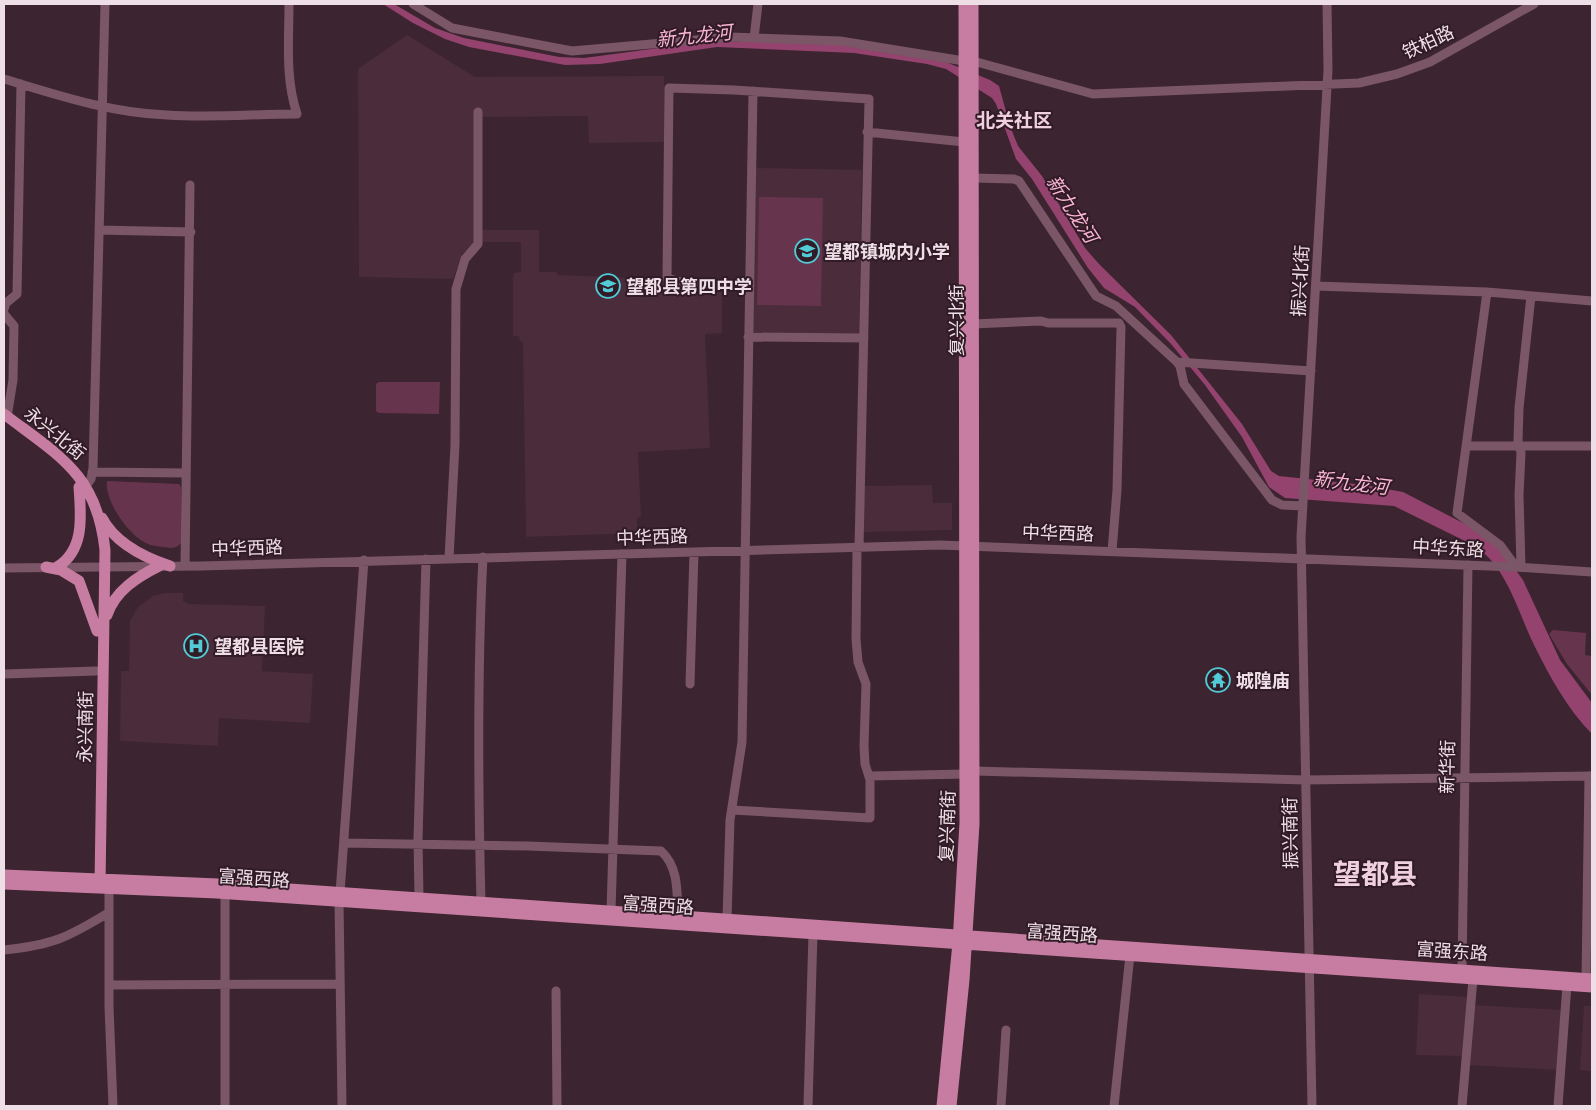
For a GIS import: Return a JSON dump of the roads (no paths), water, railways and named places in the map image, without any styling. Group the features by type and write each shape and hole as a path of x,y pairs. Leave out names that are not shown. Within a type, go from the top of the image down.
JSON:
{"main road":[{"name":"复兴北街","path":"964,4 973,178 970,546"},
{"name":"复兴北街","path":"968,64 973,4"},
{"name":"复兴北街","path":"968,88 964,142 970,546"},
{"name":"永兴北街","path":"5,418 83,486 94,502 105,545 102,567"},
{"name":"永兴北街","path":"83,486 102,567"},
{"path":"51,567 68,559 78,542 83,486"},
{"path":"94,502 113,534 144,556 164,566"},
{"name":"复兴南街","path":"951,1106 963,939 971,773 970,546"},
{"path":"104,621 114,600 122,590 145,573 164,566"},
{"path":"51,567 80,580 97,632"},
{"name":"永兴南街","path":"99,884 104,621 102,567"},
{"name":"永兴南街","path":"99,884 96,671 102,567"},
{"name":"富强西路","path":"4,875 225,893 419,898 482,902 728,919 1130,955 1309,963"},
{"name":"富强西路","path":"4,884 99,884 340,897 813,933 963,939 1309,963"},
{"name":"复兴南街","path":"942,1106 963,939"},
{"name":"富强东路","path":"1309,963 1462,970 1590,981"},
{"name":"富强东路","path":"1309,963 1473,979 1567,985 1590,981"}],"street":[{"path":"83,486 92,472 105,4"},
{"path":"4,79 103,106 166,115 298,114 290,93 289,4"},
{"name":"铁柏路","path":"413,4 452,28 572,51 715,37 868,44 968,64 1093,94 1327,85 1369,81 1397,74 1430,62 1534,4"},
{"path":"754,38 758,4"},
{"name":"振兴北街","path":"1301,560 1327,85 1327,4"},
{"path":"4,309 6,303 16,294 21,84"},
{"path":"732,810 870,818 869,776 865,764 864,746 866,684 858,662 856,639 869,99 753,91 669,88 667,278 681,282 750,285"},
{"path":"728,919 732,810 742,742 753,91"},
{"path":"450,558 456,288 465,259 478,244 478,112"},
{"path":"868,132 964,142"},
{"path":"973,178 1014,179 1019,181 1096,296 1116,306 1180,362 1311,371"},
{"path":"185,566 191,232 190,185"},
{"path":"99,230 191,232"},
{"path":"1316,286 1487,292 1592,300"},
{"path":"1487,292 1458,515 1500,545 1517,567"},
{"path":"1517,567 1519,408 1531,296"},
{"path":"4,314 14,326 14,380 5,418"},
{"path":"973,324 1041,320 1048,323 1118,323 1121,326 1117,490 1112,551"},
{"path":"748,337 864,338"},
{"path":"1180,362 1184,384 1272,500 1282,505 1303,504"},
{"path":"1466,446 1592,446"},
{"path":"92,472 186,473"},
{"name":"中华西路","path":"4,568 185,566 744,550 970,546 1301,560"},
{"path":"690,684 694,552"},
{"path":"610,911 614,849 618,635 622,554"},
{"path":"482,902 477,767 478,647 483,557"},
{"path":"419,898 418,844 426,559"},
{"path":"342,1106 340,897 364,560"},
{"name":"中华东路","path":"1301,560 1517,567 1592,572"},
{"name":"振兴南街","path":"1301,560 1312,1106"},
{"name":"新华街","path":"1462,970 1463,777 1468,565"},
{"path":"4,674 96,671"},
{"path":"869,776 971,773 1305,780 1591,776 1590,981"},
{"path":"344,843 661,850 669,858 676,884 678,916"},
{"path":"99,884 108,913 113,1106"},
{"path":"225,893 225,1106"},
{"path":"4,950 53,943 108,913"},
{"path":"808,1106 813,933"},
{"path":"1114,1106 1130,955"},
{"path":"1462,1106 1473,979"},
{"path":"109,985 340,984"},
{"path":"1558,1106 1567,985"},
{"path":"556,991 557,1106"},
{"path":"1001,1106 1006,1030"}],"place":[{"name":"望都镇城内小学","path":"807,251"},
{"name":"望都县第四中学","path":"608,286"},
{"name":"望都县医院","path":"196,646"},
{"name":"城隍庙","path":"1218,680"}],"district":[{"name":"北关社区","path":"1014,120"},
{"name":"望都县","path":"1375,874"}],"water label":[{"name":"新九龙河","path":"694,36"},
{"name":"新九龙河","path":"1072,209"},
{"name":"新九龙河","path":"1351,483"}]}
